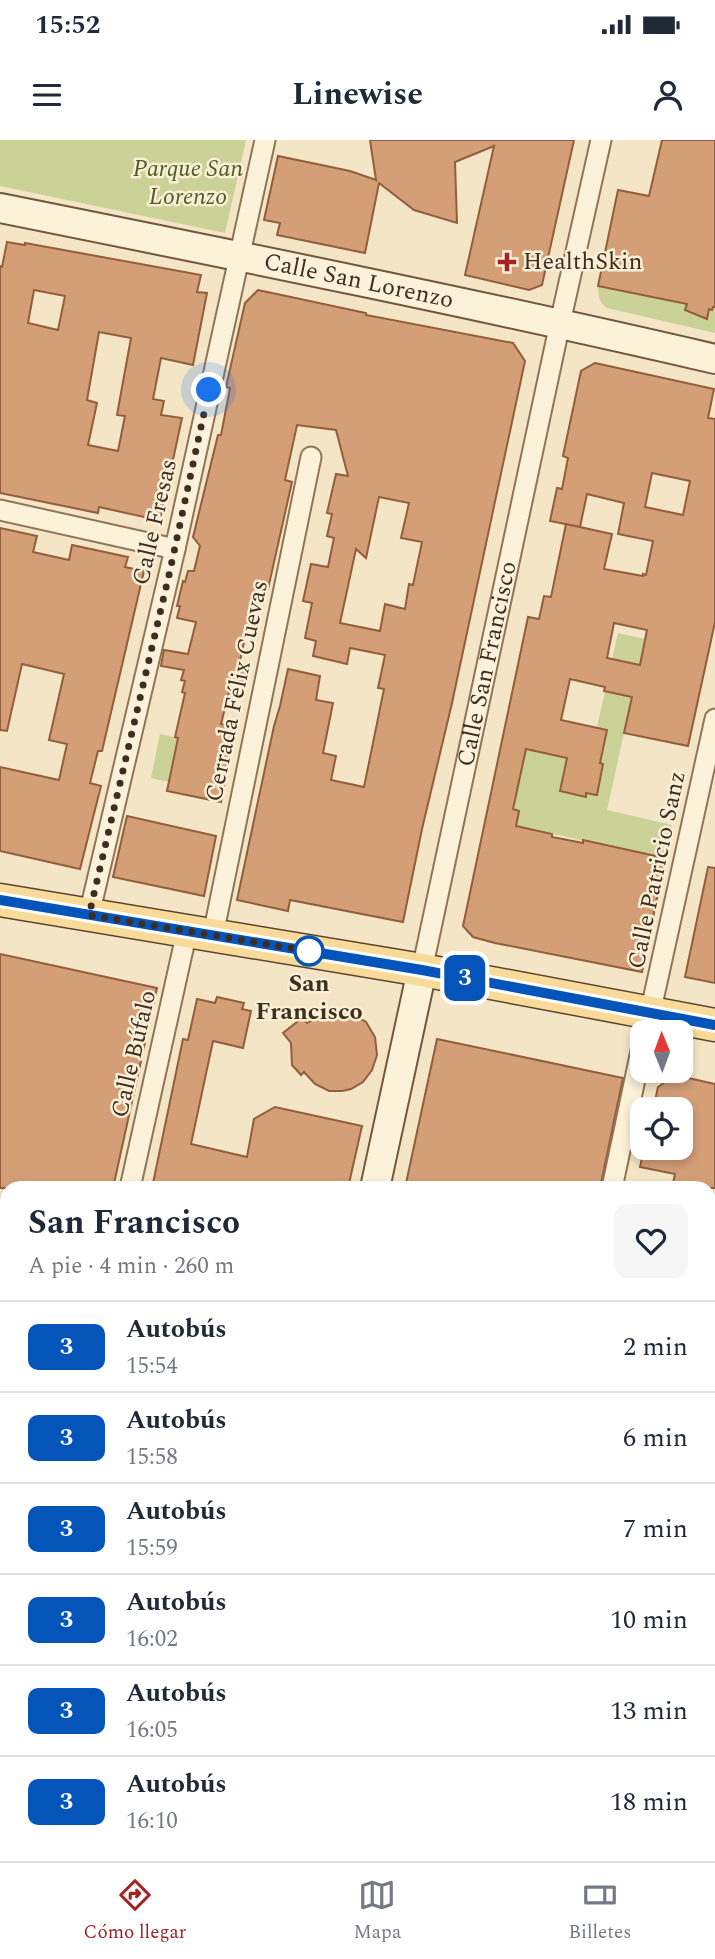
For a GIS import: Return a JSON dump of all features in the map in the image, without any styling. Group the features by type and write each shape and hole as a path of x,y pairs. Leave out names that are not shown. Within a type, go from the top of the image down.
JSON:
{"main road":[{"path":"0,900 422,970 635,1020"},
{"path":"693,1024 715,1025"}],"street":[{"name":"Calle Fresas","path":"89,915 265,140"},
{"name":"Calle San Francisco","path":"377,1181 601,140"},
{"name":"Calle San Lorenzo","path":"0,208 560,323 715,359"},
{"name":"Cerrada Félix Cuevas","path":"200,933 311,457"},
{"path":"0,510 174,549"},
{"name":"Calle Patricio Sanz","path":"649,1020 715,719"},
{"name":"Calle Búfalo","path":"132,1181 200,933"},
{"path":"613,1181 634,1083"}],"green space":[{"name":"Parque San Lorenzo","path":"0,140 246,140 225,233 0,186"},
{"path":"598,286 712,309 715,307 715,333 607,308 602,303"},
{"path":"618,633 645,639 649,649 632,697 607,810 672,825 665,858 516,826 519,811 499,806 517,790 526,749 567,758 560,791 585,797 586,793 597,795 607,730 597,727"},
{"path":"160,734 178,738 169,782 151,778"}],"building":[{"path":"370,140 574,140 542,285 529,290 465,275 494,146 455,162 457,223 414,210 379,183 365,253 277,235 280,223 264,220 278,156 350,171 376,180"},
{"path":"662,140 715,140 715,307 709,309 707,319 685,310 687,304 598,286 618,190 649,196"},
{"path":"7,242 201,275 197,292 207,293 193,365 161,358 153,399 164,401 161,415 182,418 161,515 153,519 99,507 98,513 0,493 0,266 2,267","holes":["34,290 65,296 58,330 28,323","99,332 131,338 117,415 125,416 118,451 88,445 97,403 87,400"]},
{"path":"258,290 366,315 513,343 525,361 403,922 290,900 288,911 237,900 288,669 320,676 316,700 333,703 323,753 336,756 331,780 364,787 384,689 378,688 385,655 350,648 347,664 313,656 316,641 305,638 312,603 303,601 311,564 328,567 334,538 327,536 332,514 327,513 336,474 348,476 336,430 297,425 285,480 292,482 268,589 260,587 239,665 247,666 243,682 232,680 221,724 235,727 221,802 167,791 178,738 175,737 185,693 182,692 185,681 181,680 184,670 161,666 164,650 188,654 196,622 177,618 180,606 177,606 183,581 185,582 188,571 194,571 200,546 193,537 218,435 221,435 230,388 226,387 245,303","holes":["379,497 409,503 401,538 422,542 413,585 409,584 405,609 385,604 380,631 340,623 356,549 366,558"]},
{"path":"595,363 714,389 708,418 715,419 715,622 688,746 624,733 632,697 570,679 561,720 607,730 597,795 586,793 586,797 560,791 567,758 526,749 513,809 519,811 516,826 552,834 552,837 583,843 583,840 665,858 642,972 495,943 473,937 463,926 528,617 539,619 544,596 551,597 566,524 550,521 557,488 562,489 568,458 563,456 581,371","holes":["652,473 690,481 683,515 645,507","587,494 624,503 618,534 653,541 646,575 604,569 612,534 580,527","614,623 647,630 640,665 607,658"]},
{"path":"0,528 37,536 33,552 69,560 72,545 128,557 125,567 144,571 102,751 98,751 90,783 101,786 80,869 0,851 0,767 59,780 67,744 49,740 64,674 22,664 7,731 0,730"},
{"path":"127,816 216,836 204,896 113,877"},
{"path":"708,867 715,868 715,983 685,977"},
{"path":"0,954 157,988 115,1181 0,1181"},
{"path":"217,997 244,1003 242,1009 251,1011 243,1048 213,1041 191,1144 247,1157 254,1119 275,1107 362,1126 350,1181 153,1181 183,1039 188,1040 197,999 215,1003"},
{"path":"328,1011 348,1011 366,1022 375,1037 377,1055 372,1070 363,1082 351,1089 329,1091 315,1084 304,1072 301,1075 292,1065 291,1043 283,1033 302,1018 307,1023"},
{"path":"437,1039 623,1078 601,1181 407,1181"},
{"path":"693,1079 715,1084 715,1181 674,1181 675,1174 640,1167 641,1160 693,1160 693,1097 656,1097 658,1087 664,1083 693,1083"}],"bus line":[{"name":"3","path":"0,900 422,970 715,1025"}],"place":[{"name":"HealthSkin","path":"507,262"},
{"name":"San Francisco","path":"309,951"}],"route":[{"path":"209,390 169,575 89,915 309,951"}]}
